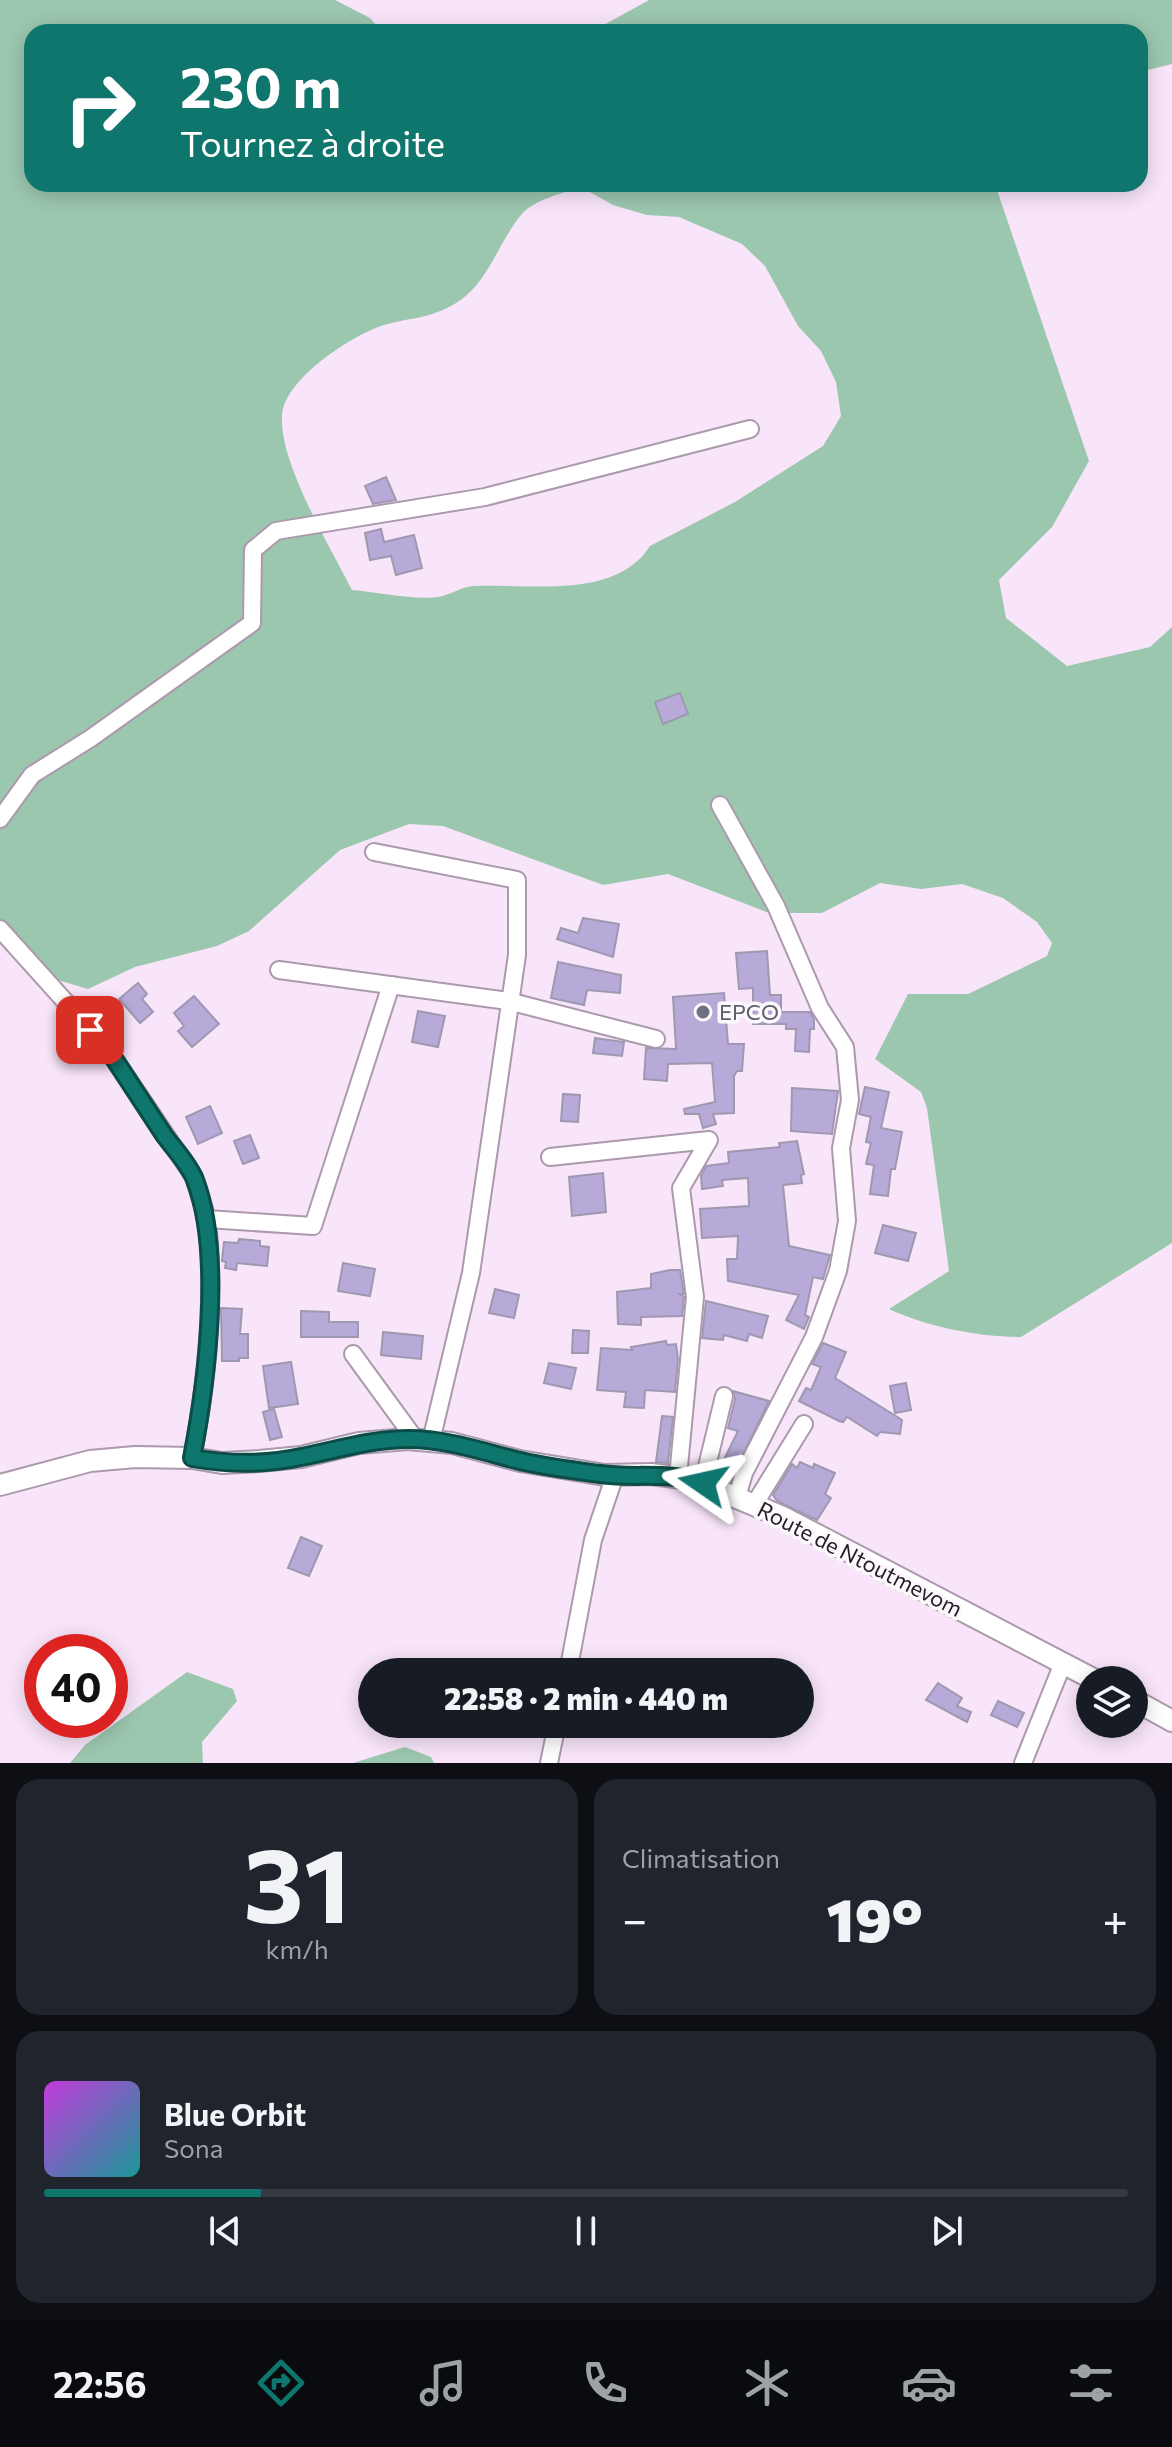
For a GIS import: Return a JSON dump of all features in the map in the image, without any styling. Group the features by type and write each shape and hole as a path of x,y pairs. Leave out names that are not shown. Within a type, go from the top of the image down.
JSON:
{"street":[{"path":"0,819 32,775 91,738 252,623 253,550 276,531 485,497 750,429"},
{"path":"720,805 776,906 820,1008 845,1047 850,1100 841,1148 847,1221 838,1271 814,1337 750,1461 746,1501"},
{"path":"374,852 517,880 517,955 471,1273 423,1440"},
{"path":"0,929 107,1048 194,1177 207,1219 211,1254 202,1406 192,1458"},
{"path":"279,970 508,1001 656,1039"},
{"path":"207,1219 313,1226 391,985"},
{"path":"550,1157 709,1140 681,1188 695,1297 678,1477"},
{"path":"353,1354 423,1440"},
{"path":"703,1483 724,1396"},
{"path":"746,1501 804,1424"},
{"name":"Route de Ntoutmevom","path":"0,1485 90,1461 135,1457 192,1458 222,1463 259,1461 301,1457 359,1443 423,1440 520,1461 615,1475 678,1477 703,1483 783,1517 1076,1670"},
{"path":"571,1658 593,1540 615,1475"},
{"path":"1023,1763 1063,1663"},
{"path":"1148,1708 1172,1721"},
{"path":"549,1763 554,1738"}],"green space":[{"path":"0,0 335,0 370,18 375,24 24,24 24,192 566,192 533,205 521,215 480,281 462,299 439,312 383,326 359,336 316,365 303,377 285,403 283,435 297,481 352,590 428,598 473,586 569,586 615,575 635,563 650,546 735,502 823,446 841,416 836,382 821,351 798,326 765,266 742,244 679,217 647,215 613,205 590,192 998,192 1089,461 1052,527 999,580 1006,618 1067,666 1150,647 1172,627 1172,1243 1021,1337 954,1330 889,1309 949,1271 927,1108 921,1092 875,1059 908,994 968,994 1047,956 1052,943 1037,922 1003,898 962,884 921,889 880,883 822,913 769,913 668,874 603,885 443,826 409,824 340,850 249,931 217,946 135,967 88,989 44,976 0,929"},
{"path":"649,0 1172,0 1172,64 1148,70 1148,24 606,24"},
{"path":"187,1672 233,1689 237,1701 202,1742 203,1763 70,1763 95,1738 128,1738 128,1714"},
{"path":"405,1747 431,1757 434,1763 353,1763"}],"building":[{"path":"386,477 396,500 373,504 365,486"},
{"path":"381,529 384,542 414,535 422,568 396,575 391,556 370,560 365,533"},
{"path":"680,693 688,714 663,724 655,702"},
{"path":"583,918 619,924 613,957 557,939 561,928 578,933"},
{"path":"767,951 770,995 781,995 781,1012 810,1012 814,1019 814,1029 810,1029 809,1052 795,1051 796,1029 786,1029 786,1024 753,1024 753,988 739,989 736,953"},
{"path":"558,962 621,975 620,993 587,990 584,1005 551,998"},
{"path":"138,983 147,994 142,999 153,1012 140,1023 119,999"},
{"path":"724,993 728,1044 744,1044 742,1071 737,1071 734,1076 734,1113 713,1114 716,1124 703,1128 699,1114 685,1114 684,1109 715,1102 712,1063 668,1064 667,1081 644,1079 646,1048 676,1049 673,997"},
{"path":"194,996 219,1024 192,1047 178,1031 184,1026 174,1013"},
{"path":"418,1011 445,1016 438,1047 412,1042"},
{"path":"595,1038 624,1042 622,1056 593,1053"},
{"path":"865,1087 889,1092 881,1128 902,1132 895,1169 891,1169 888,1196 870,1194 874,1165 866,1164 871,1143 866,1142 871,1117 859,1114"},
{"path":"792,1088 838,1091 832,1134 791,1131"},
{"path":"563,1094 580,1095 578,1122 561,1121"},
{"path":"210,1106 222,1133 198,1144 186,1117"},
{"path":"250,1135 259,1158 243,1164 234,1141"},
{"path":"797,1141 804,1174 801,1175 802,1183 783,1185 789,1246 830,1255 823,1279 813,1277 805,1315 809,1317 804,1329 786,1320 799,1295 728,1281 727,1259 737,1259 738,1236 702,1238 700,1209 749,1206 748,1178 722,1180 723,1186 702,1189 701,1176 706,1166 729,1163 728,1152 780,1147 779,1143"},
{"path":"603,1173 606,1212 572,1216 569,1177"},
{"path":"883,1225 916,1233 908,1261 875,1253"},
{"path":"239,1239 260,1241 260,1246 269,1247 267,1266 237,1263 236,1270 225,1268 226,1262 222,1261 224,1242 238,1243"},
{"path":"343,1263 375,1269 370,1296 338,1291"},
{"path":"680,1270 684,1294 680,1294 684,1297 682,1316 641,1317 641,1325 618,1324 617,1292 651,1288 651,1274"},
{"path":"495,1289 519,1295 514,1318 489,1313"},
{"path":"706,1301 768,1316 762,1338 749,1334 747,1341 724,1335 723,1340 702,1338"},
{"path":"221,1308 242,1309 240,1334 248,1334 248,1358 222,1361"},
{"path":"301,1311 329,1312 329,1322 358,1322 358,1337 301,1337"},
{"path":"573,1330 589,1331 588,1353 572,1353"},
{"path":"383,1332 423,1336 421,1359 381,1355"},
{"path":"666,1341 667,1345 676,1344 675,1392 645,1390 644,1408 624,1407 626,1392 597,1390 601,1348 632,1350 631,1347"},
{"path":"823,1343 846,1352 835,1378 902,1420 900,1434 880,1432 877,1436 847,1417 843,1422 839,1421 799,1401 806,1388 811,1390 821,1367 812,1364"},
{"path":"291,1362 298,1404 269,1408 263,1366"},
{"path":"549,1363 576,1368 571,1389 544,1383"},
{"path":"906,1383 911,1410 895,1413 890,1386"},
{"path":"733,1391 769,1401 730,1481 717,1474 738,1431 728,1428 735,1399"},
{"path":"274,1409 282,1437 270,1440 263,1412"},
{"path":"662,1416 673,1417 668,1463 656,1462"},
{"path":"800,1462 835,1473 825,1494 831,1498 817,1520 777,1501 773,1495 792,1464 797,1468"},
{"path":"301,1537 322,1546 309,1576 288,1568"},
{"path":"938,1683 962,1698 957,1706 971,1712 967,1722 926,1700"},
{"path":"998,1701 1024,1713 1017,1727 991,1715"}],"place":[{"name":"EPCO","path":"703,1012"}],"route":[{"path":"90,1030 107,1048 194,1177 207,1219 211,1254 209,1297 202,1406 192,1458 222,1463 280,1459 359,1443 408,1439 452,1443 520,1461 605,1475 651,1474 703,1483"}]}
